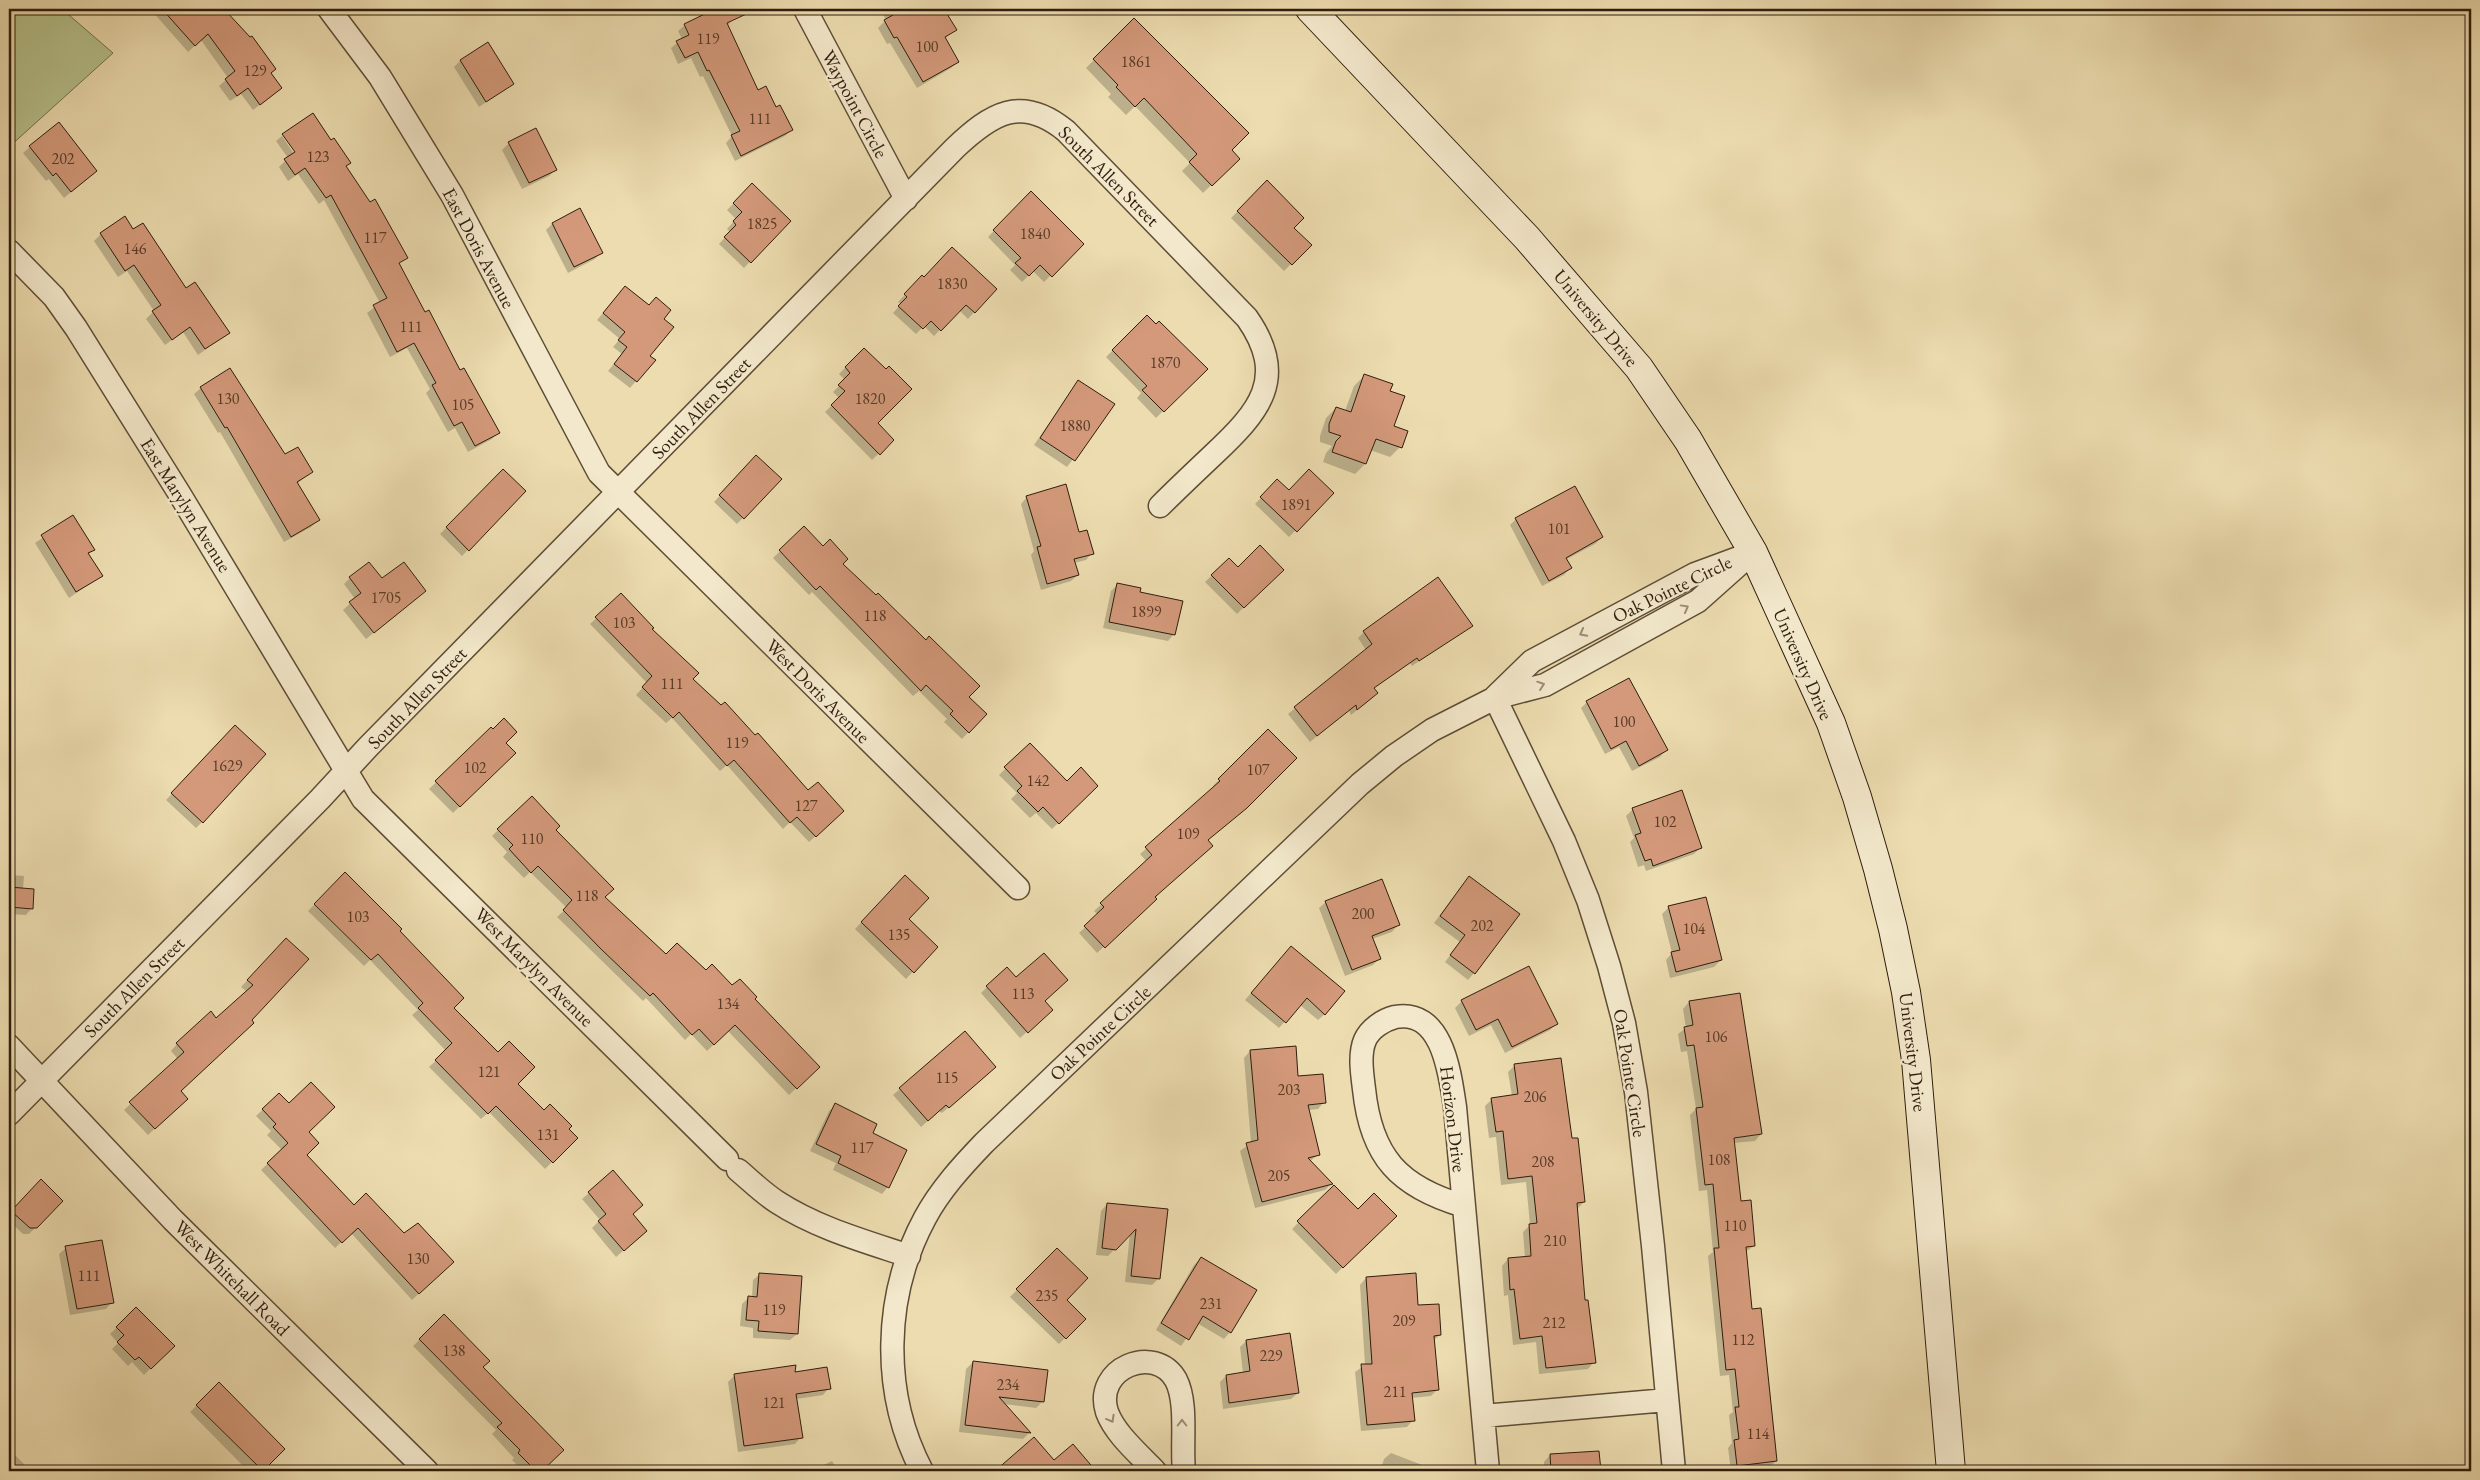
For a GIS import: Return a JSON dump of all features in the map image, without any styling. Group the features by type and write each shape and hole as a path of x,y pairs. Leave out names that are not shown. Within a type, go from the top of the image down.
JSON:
{"main road":[{"name":"University Drive","path":"1310,9 1527,238 1639,368 1688,440 1753,552 1831,723 1857,797 1894,929 1916,1060 1951,1471"}],"street":[{"name":"East Doris Avenue","path":"329,9 380,77 452,195 596,467 618,494"},
{"name":"Waypoint Circle","path":"805,9 906,199"},
{"name":"South Allen Street","path":"9,1114 348,771 978,126 994,116 1008,112 1024,111 1058,124 1076,140 1248,318 1259,334 1268,366 1263,396 1255,411 1225,444 1160,506"},
{"name":"East Marylyn Avenue","path":"9,251 54,297 76,328 348,771"},
{"name":"West Doris Avenue","path":"618,494 1018,888"},
{"name":"Oak Pointe Circle","path":"922,1471 907,1441 896,1394 892,1366 894,1318 898,1292 909,1256 926,1216 960,1168 1066,1064 1380,767 1432,730 1494,698 1545,685 1698,601 1753,552"},
{"name":"Oak Pointe Circle","path":"1494,698 1564,841 1588,900 1609,966 1624,1023 1636,1092 1652,1236 1674,1471"},
{"name":"West Marylyn Avenue","path":"348,771 363,799 733,1164 776,1202 807,1219 853,1238 909,1256"},
{"name":"Horizon Drive","path":"1464,1206 1426,1194 1410,1183 1383,1154 1376,1140 1366,1106 1362,1051 1370,1032 1385,1021 1395,1017 1413,1018 1428,1027 1442,1046 1448,1063 1455,1107 1464,1206 1488,1471"},
{"name":"West Whitehall Road","path":"9,1046 43,1080 172,1220 427,1471"},
{"path":"1155,1471 1114,1425 1107,1412 1106,1387 1117,1372 1132,1364 1155,1364 1170,1372 1176,1380 1181,1398 1184,1471"},
{"path":"1483,1416 1666,1400"}],"green space":[{"path":"9,9 62,9 113,53 9,147"}],"building":[{"path":"162,9 224,9 250,37 252,36 276,69 271,73 282,88 260,105 248,88 237,96 225,79 235,71 208,34 195,46"},
{"path":"715,9 757,9 727,23 758,90 766,86 776,107 780,105 793,130 741,156 731,135 740,131 709,70 707,71 698,52 685,58 676,41 689,35 684,24"},
{"path":"890,9 944,9 957,30 945,37 959,62 923,82 897,37 894,38 884,20 893,15"},
{"path":"1134,18 1249,133 1232,150 1240,159 1212,186 1189,162 1197,154 1144,98 1135,107 1116,87 1118,85 1093,59"},
{"path":"488,42 514,84 486,102 460,60"},
{"path":"313,113 331,140 334,138 351,163 346,166 370,202 375,199 408,258 399,263 425,312 429,310 460,370 464,368 500,433 475,446 462,422 454,426 432,385 436,383 414,343 397,352 373,305 387,298 331,195 326,198 305,168 295,175 284,159 295,152 282,134"},
{"path":"59,122 97,171 71,192 56,173 53,176 29,146"},
{"path":"536,128 557,170 529,183 508,142"},
{"path":"1267,180 1304,218 1294,228 1312,245 1292,265 1237,211"},
{"path":"752,183 791,221 751,263 724,237 736,225 733,221 742,212 733,203"},
{"path":"1031,191 1084,244 1052,277 1040,265 1029,276 1015,263 1021,258 993,230"},
{"path":"580,208 603,253 574,267 552,223"},
{"path":"125,216 133,229 143,223 186,288 195,282 230,333 205,349 190,327 172,340 152,311 161,305 134,265 125,271 100,233"},
{"path":"952,247 997,289 975,313 966,305 941,331 931,321 923,329 898,306 907,297 904,294 922,275 924,277"},
{"path":"625,286 649,305 656,297 671,310 664,319 674,327 650,356 656,360 637,382 614,364 627,347 618,340 625,332 603,313"},
{"path":"1147,315 1156,324 1159,321 1208,369 1164,412 1142,390 1147,386 1112,350"},
{"path":"864,348 886,369 889,366 912,389 878,423 894,440 880,455 831,405 845,391 838,385 850,373 845,367"},
{"path":"230,368 285,454 298,447 313,472 297,482 320,520 291,537 227,427 225,428 200,387"},
{"path":"1364,374 1393,384 1390,391 1405,396 1394,426 1408,431 1402,448 1376,439 1366,464 1332,452 1336,441 1341,436 1329,432 1329,424 1336,407 1351,412"},
{"path":"1078,380 1115,404 1075,461 1040,438"},
{"path":"756,455 782,479 744,519 719,495"},
{"path":"503,469 526,491 469,551 446,527"},
{"path":"1309,469 1334,493 1297,532 1260,497 1277,479 1289,490"},
{"path":"1066,484 1079,532 1087,530 1094,554 1074,559 1079,575 1047,584 1037,547 1041,546 1026,496"},
{"path":"1575,486 1603,537 1566,558 1572,568 1549,581 1515,518"},
{"path":"73,515 95,550 88,553 103,576 76,592 41,535"},
{"path":"804,526 823,546 830,539 848,559 843,564 876,595 878,593 926,640 929,636 980,686 969,697 987,714 969,733 950,714 953,711 926,685 921,691 820,586 816,590 779,550"},
{"path":"1260,545 1284,570 1244,608 1211,575 1229,558 1238,567"},
{"path":"369,562 382,578 404,562 426,591 374,633 349,602 361,593 349,577"},
{"path":"1438,577 1473,626 1419,661 1417,658 1374,688 1378,693 1357,710 1356,705 1317,736 1294,707 1372,644 1363,631"},
{"path":"1117,583 1141,588 1140,592 1183,601 1175,635 1109,622"},
{"path":"621,593 654,628 652,629 699,673 693,679 721,705 725,702 755,735 758,733 808,790 818,782 844,811 816,837 797,817 790,823 734,760 727,766 679,712 673,718 642,687 652,676 595,617"},
{"path":"1629,678 1668,750 1639,766 1626,741 1611,749 1586,701"},
{"path":"504,718 517,732 506,743 516,753 460,807 435,781 491,727 493,729"},
{"path":"235,725 266,754 203,823 171,793"},
{"path":"1268,729 1297,758 1247,808 1208,840 1213,846 1155,897 1157,899 1105,948 1084,926 1104,907 1100,903 1152,855 1145,847 1220,781 1218,779"},
{"path":"1030,743 1067,781 1081,767 1098,786 1059,824 1043,807 1038,812 1017,791 1022,786 1004,767"},
{"path":"1682,790 1702,848 1653,866 1651,859 1645,861 1635,835 1641,833 1632,808"},
{"path":"532,796 560,826 556,830 614,889 605,897 666,954 677,943 706,970 712,964 732,985 740,979 757,997 755,999 820,1067 797,1089 735,1025 714,1045 699,1029 692,1035 653,993 650,996 563,910 572,900 538,866 531,873 509,849 513,845 497,829"},
{"path":"345,872 402,929 400,931 464,998 454,1008 498,1052 509,1041 535,1067 518,1084 544,1110 550,1104 572,1126 569,1129 578,1138 553,1163 496,1106 488,1114 435,1060 452,1043 418,1008 423,1003 378,954 371,960 314,904"},
{"path":"905,875 929,898 909,919 938,947 914,973 861,922"},
{"path":"1469,876 1520,914 1475,974 1450,955 1465,935 1440,916"},
{"path":"1382,879 1400,925 1372,936 1381,959 1352,970 1325,901"},
{"path":"9,887 34,889 33,909 9,907"},
{"path":"1706,897 1722,960 1676,972 1671,952 1680,950 1668,906"},
{"path":"286,938 309,959 252,1020 254,1023 181,1091 188,1099 155,1129 129,1102 184,1052 176,1043 211,1011 216,1018 253,985 247,980"},
{"path":"1291,946 1345,991 1325,1015 1307,998 1286,1023 1251,993"},
{"path":"1044,953 1068,980 1045,1001 1053,1010 1028,1033 986,986 1007,967 1016,977"},
{"path":"1529,966 1558,1024 1512,1047 1498,1019 1476,1030 1461,1000"},
{"path":"1740,993 1762,1134 1734,1138 1741,1201 1751,1200 1755,1246 1746,1247 1752,1309 1761,1308 1777,1461 1737,1466 1734,1440 1739,1439 1735,1407 1739,1407 1735,1369 1726,1370 1714,1248 1719,1248 1713,1184 1705,1185 1696,1108 1703,1107 1694,1045 1687,1046 1684,1027 1693,1025 1689,1001"},
{"path":"965,1031 996,1067 949,1108 946,1105 928,1121 899,1088"},
{"path":"1296,1046 1298,1076 1323,1074 1326,1103 1308,1105 1320,1155 1308,1158 1333,1184 1262,1202 1246,1143 1258,1140 1250,1050"},
{"path":"1561,1058 1572,1138 1578,1138 1585,1202 1577,1203 1585,1300 1588,1300 1596,1363 1546,1368 1542,1336 1520,1339 1514,1289 1510,1290 1508,1258 1531,1256 1529,1224 1537,1223 1532,1176 1508,1179 1503,1131 1496,1132 1491,1098 1518,1094 1514,1064"},
{"path":"311,1082 335,1107 309,1132 319,1143 307,1155 354,1205 366,1193 404,1233 418,1223 454,1262 419,1294 358,1228 342,1243 267,1163 288,1143 273,1127 276,1124 262,1109 279,1093 289,1103"},
{"path":"835,1103 877,1124 873,1133 907,1150 889,1188 838,1163 841,1156 816,1144"},
{"path":"613,1170 643,1205 633,1214 647,1231 624,1251 598,1221 606,1214 588,1192"},
{"path":"41,1179 63,1201 37,1228 30,1228 11,1211"},
{"path":"1334,1185 1358,1209 1374,1193 1397,1216 1343,1268 1297,1221"},
{"path":"1107,1203 1168,1209 1160,1279 1131,1276 1136,1229 1116,1250 1102,1248"},
{"path":"102,1240 114,1303 77,1309 65,1246"},
{"path":"1057,1248 1088,1278 1067,1300 1086,1319 1066,1339 1016,1289"},
{"path":"1201,1257 1257,1290 1231,1333 1203,1316 1189,1340 1161,1323"},
{"path":"759,1273 802,1276 798,1334 758,1331 759,1321 746,1320 748,1296 757,1297"},
{"path":"1416,1273 1418,1305 1439,1304 1441,1335 1434,1336 1439,1390 1412,1393 1415,1421 1367,1425 1361,1364 1372,1364 1366,1277"},
{"path":"136,1307 175,1346 151,1369 139,1357 135,1360 117,1342 124,1335 116,1327"},
{"path":"444,1314 490,1361 483,1367 564,1450 542,1471 536,1471 518,1453 520,1450 497,1427 502,1423 419,1339"},
{"path":"1290,1333 1299,1393 1229,1403 1226,1375 1250,1371 1246,1340"},
{"path":"973,1361 1048,1370 1044,1402 999,1397 1031,1433 965,1425"},
{"path":"796,1365 795,1372 827,1367 831,1389 796,1394 803,1438 744,1446 734,1374"},
{"path":"219,1382 285,1449 263,1471 196,1405"},
{"path":"1034,1437 1054,1460 1073,1444 1096,1471 995,1471"},
{"path":"1599,1451 1601,1471 1551,1471 1550,1454"}]}
